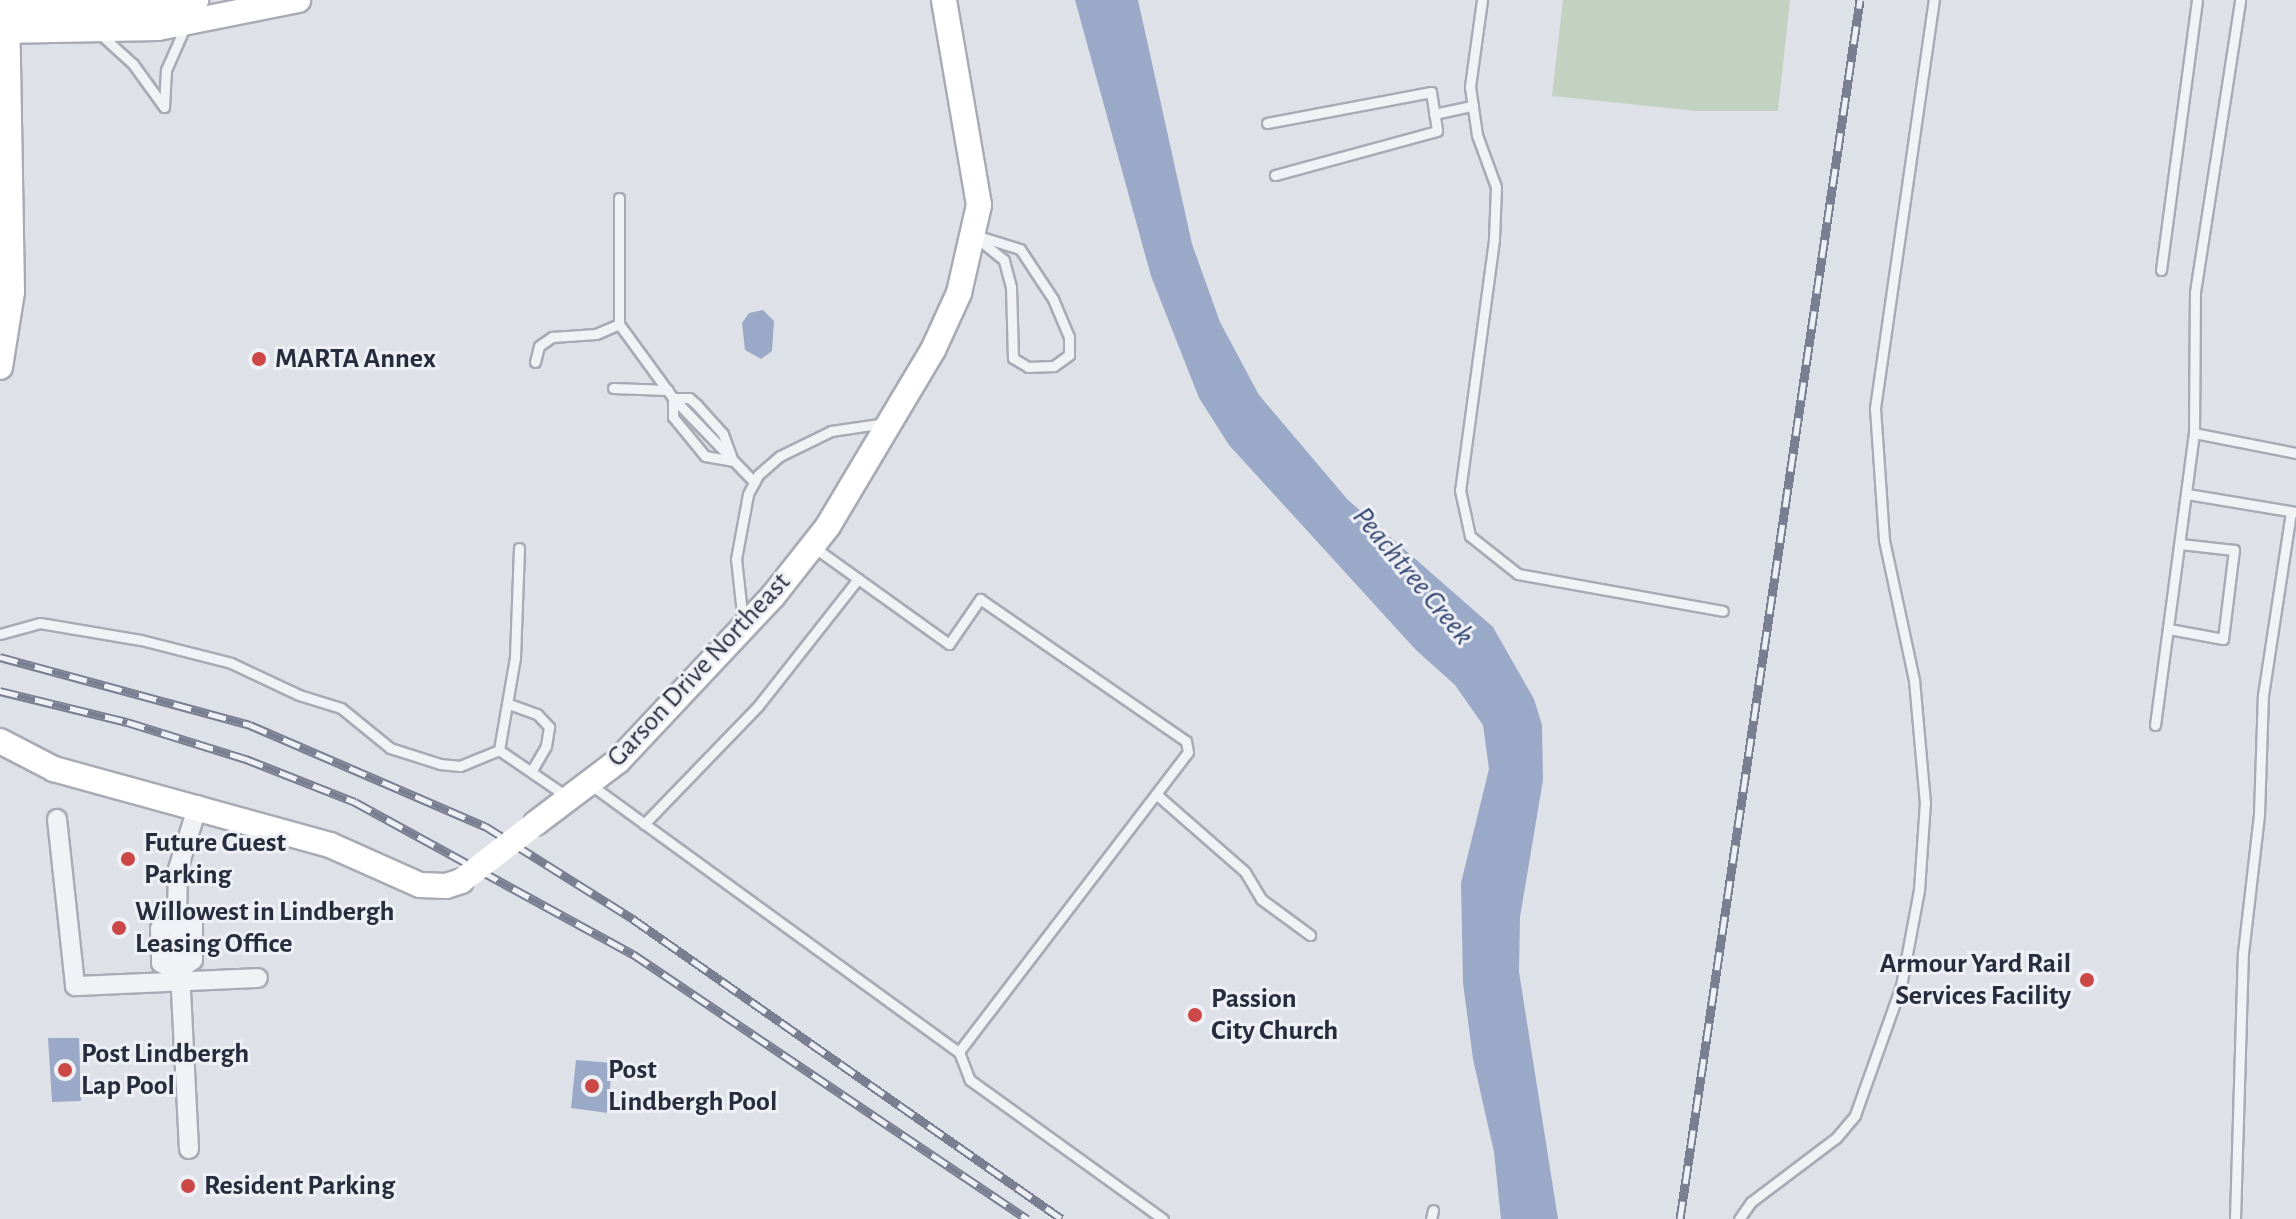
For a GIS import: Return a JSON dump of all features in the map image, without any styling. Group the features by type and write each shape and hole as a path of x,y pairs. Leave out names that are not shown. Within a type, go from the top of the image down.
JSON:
{"main road":[{"path":"4,17 98,32 192,11 298,0"},
{"name":"Garson Drive Northeast","path":"0,741 54,769 198,805 330,845 420,885 446,886 461,881 618,761 743,628 812,546 894,422 959,293 979,205 970,130 944,0"},
{"path":"4,17 156,4 192,11"},
{"path":"0,367 4,333 6,203 4,17"}],"street":[{"path":"177,916 178,869 198,805"},
{"path":"57,819 75,986 179,976 258,978"},
{"path":"177,916 160,929 161,963 179,976"},
{"path":"177,916 193,923 193,960 179,976 189,1149"}],"lane":[{"path":"1482,0 1470,87 1496,187 1494,240 1460,490 1470,536 1518,574 1723,611"},
{"path":"1739,1219 1751,1202 1836,1138 1855,1115 1901,986 1919,890 1925,803 1914,680 1884,540 1875,408 1934,0"},
{"path":"2161,270 2197,0"},
{"path":"2155,725 2194,433 2195,292 2240,0"},
{"path":"98,32 133,64 164,107 172,52 192,11"},
{"path":"1267,123 1431,92 1437,131 1275,175"},
{"path":"1434,114 1473,106"},
{"path":"619,198 619,324 670,394 754,482"},
{"path":"972,234 1020,249 1053,299 1069,337 1069,355 1054,366 1028,367 1013,358 1011,287 1004,260 972,234"},
{"path":"535,362 539,346 552,337 596,334 619,324"},
{"path":"613,388 670,394"},
{"path":"670,394 673,417 705,456 733,461"},
{"path":"743,628 736,559 754,482 780,456 831,431 894,422"},
{"path":"2194,433 2296,453"},
{"path":"2187,494 2293,512 2263,695 2259,825 2243,953 2235,1219"},
{"path":"2169,629 2223,639 2234,550 2180,544"},
{"path":"812,546 949,644 980,599 1186,741 1188,752 959,1052"},
{"path":"499,750 512,684 519,548"},
{"path":"644,824 758,706 858,579"},
{"path":"0,634 40,623 141,640 231,663 299,695 341,708 390,748 440,764 460,766 499,750"},
{"path":"509,704 537,714 549,727 546,746 532,770"},
{"path":"499,750 532,770 644,824 959,1052 970,1080 1163,1219"},
{"path":"1156,794 1245,872 1261,899 1310,935"}],"green space":[{"path":"1563,0 1790,0 1778,111 1696,111 1552,96"}],"water":[{"name":"Peachtree Creek","path":"1075,0 1138,0 1192,244 1220,322 1259,395 1348,500 1493,627 1534,699 1542,725 1543,780 1520,917 1519,972 1558,1219 1501,1219 1494,1152 1473,1059 1463,983 1461,883 1489,769 1483,725 1455,685 1416,650 1229,445 1199,398 1151,276"},
{"path":"763,310 774,321 772,351 761,359 745,350 742,323 749,313"},
{"name":"Post Lindbergh Lap Pool","path":"48,1038 79,1038 81,1101 52,1102"},
{"name":"Post Lindbergh Pool","path":"576,1060 612,1063 608,1113 571,1108"}],"railway":[{"path":"1680,1219 1860,0"},
{"path":"0,657 250,725 485,826 633,919 1062,1219"},
{"path":"0,691 127,722 246,759 355,802 633,954 1027,1219"}],"place":[{"name":"MARTA Annex","path":"259,359"},
{"name":"Future Guest Parking","path":"128,859"},
{"name":"Willowest in Lindbergh Leasing Office","path":"119,928"},
{"name":"Armour Yard Rail Services Facility","path":"2087,980"},
{"name":"Passion City Church","path":"1195,1015"},
{"name":"Post Lindbergh Lap Pool","path":"65,1070"},
{"name":"Post Lindbergh Pool","path":"592,1086"},
{"name":"Resident Parking","path":"188,1186"}]}
